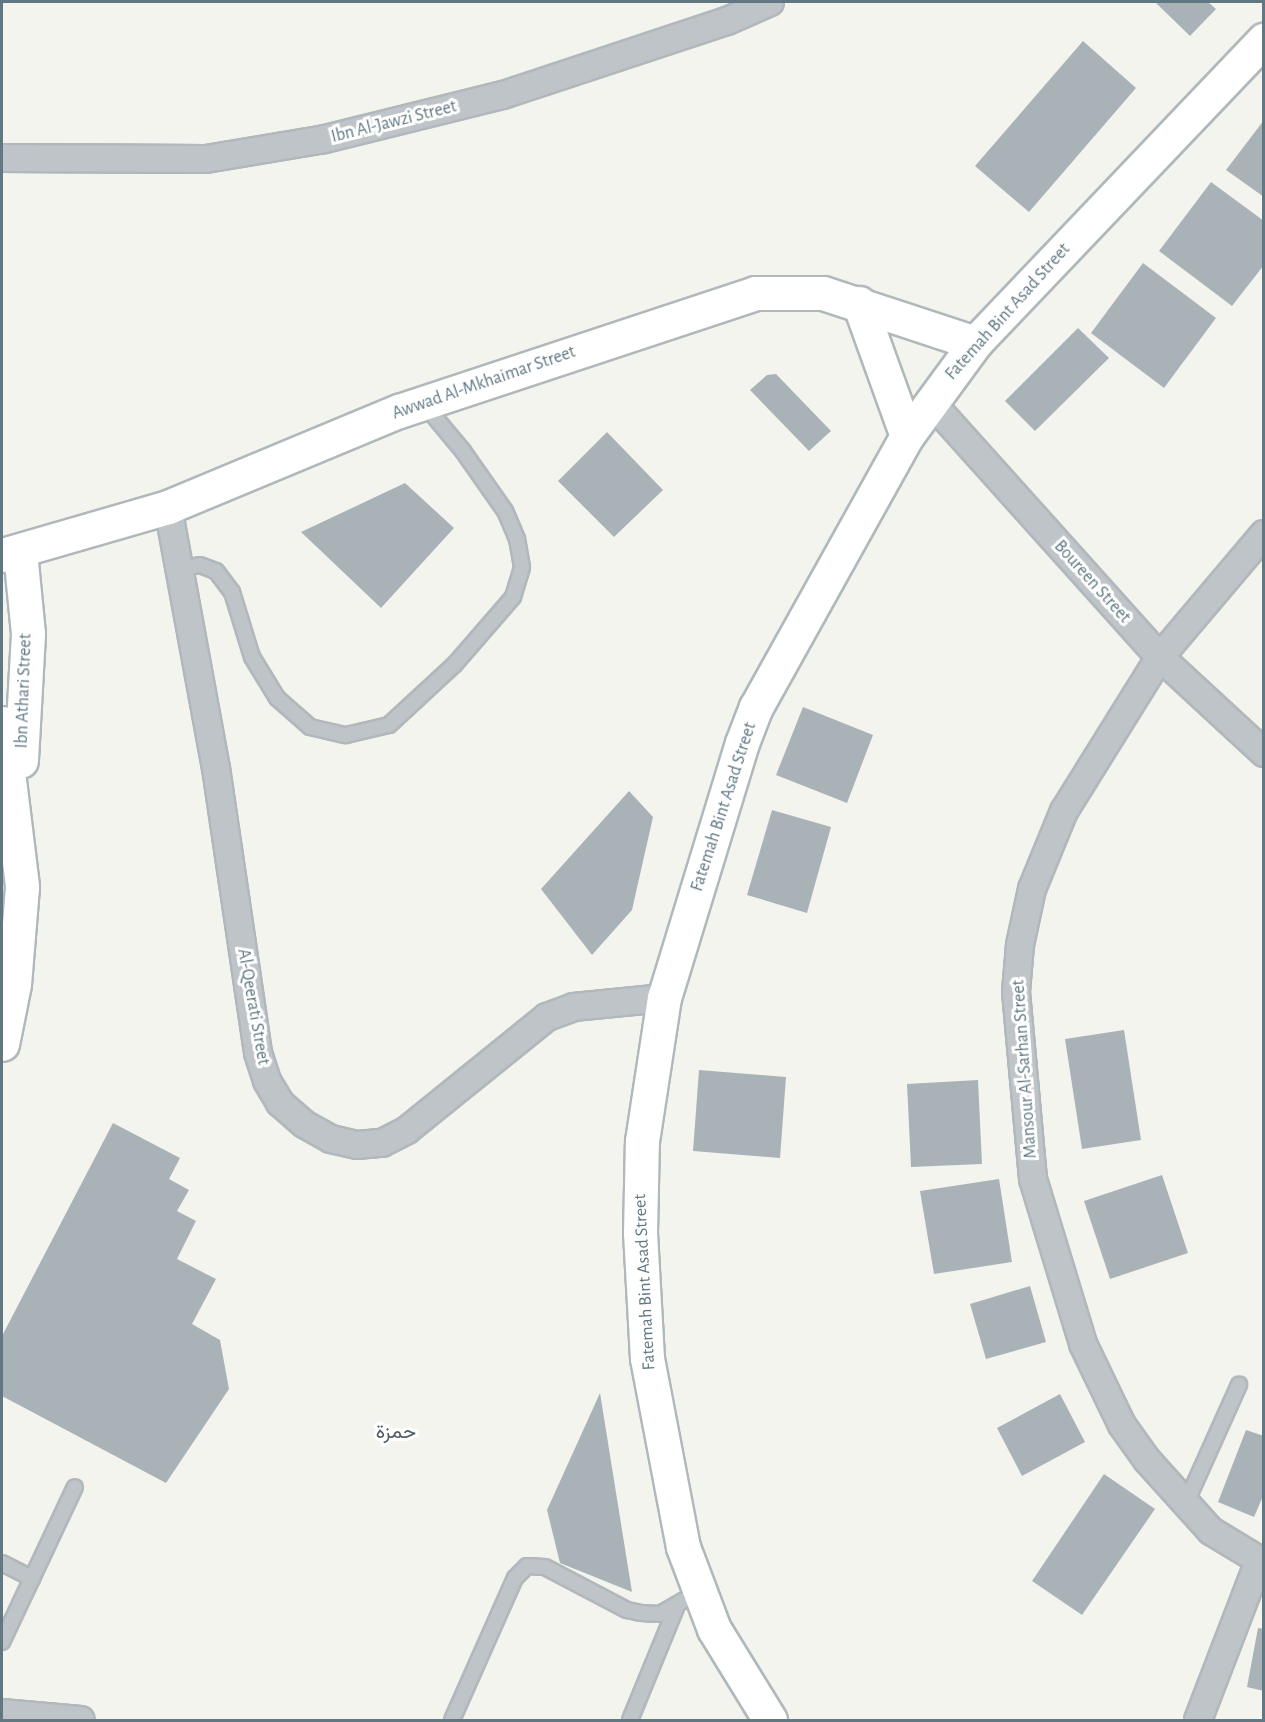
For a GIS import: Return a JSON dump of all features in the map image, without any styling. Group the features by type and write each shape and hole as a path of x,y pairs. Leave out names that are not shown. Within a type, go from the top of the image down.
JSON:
{"street":[{"name":"Ibn Al-Jawzi Street","path":"2,158 206,159 325,139 503,95 727,21 770,2"},
{"name":"Fatemah Bint Asad Street","path":"770,1720 714,1629 688,1599 683,1547 665,1463 647,1347 640,1233 642,1141 664,998 742,743 756,707 907,436 930,401 975,343 1263,40"},
{"name":"Awwad Al-Mkhaimar Street","path":"11,554 168,507 423,403 755,293 823,294 859,303 975,343"},
{"path":"859,303 907,436"},
{"name":"Boureen Street","path":"930,401 1160,657 1263,753"},
{"name":"Al-Qeerati Street","path":"168,507 216,768 258,1053 267,1081 280,1103 304,1124 340,1141 357,1145 382,1143 407,1130 547,1017 574,1007 664,998"},
{"name":"Mansour Al-Sarhan Street","path":"1261,1562 1211,1531 1185,1505 1122,1425 1083,1344 1033,1179 1016,992 1020,945 1046,851 1064,811 1160,657 1263,534"},
{"name":"Ibn Athari Street","path":"11,554 28,634 18,831"},
{"name":"Ibn Athari Street","path":"2,723 18,831 22,887 14,984 2,1044"},
{"path":"1198,1720 1261,1562"},
{"path":"2,1713 81,1720"}],"lane":[{"path":"180,569 200,565 216,572 232,592 257,665 277,698 310,727 346,735 389,725 440,679 513,597 522,567 517,539 505,511 463,451 423,403"},
{"path":"1185,1505 1239,1385"},
{"path":"2,1642 75,1487"},
{"path":"2,1563 32,1578"},
{"path":"452,1720 514,1578 527,1566 545,1567 627,1610 660,1614 688,1599"},
{"path":"630,1720 688,1599"}],"building":[{"path":"1155,2 1208,2 1216,9 1190,36"},
{"path":"1083,41 1136,88 1029,212 975,166"},
{"path":"1264,120 1264,197 1226,170"},
{"path":"1211,182 1264,221 1264,265 1232,306 1159,251"},
{"path":"1143,263 1216,318 1164,388 1091,333"},
{"path":"1078,328 1109,358 1035,431 1005,401"},
{"path":"776,374 831,431 809,451 750,390 767,375"},
{"path":"607,432 663,490 614,537 558,481"},
{"path":"405,483 454,528 381,608 301,532"},
{"path":"803,707 873,735 847,803 776,775"},
{"path":"629,791 653,817 632,910 592,955 541,889"},
{"path":"772,810 831,827 807,913 747,895"},
{"path":"1124,1030 1141,1140 1082,1149 1065,1039"},
{"path":"699,1070 786,1077 780,1158 693,1151"},
{"path":"978,1080 982,1164 911,1167 907,1084"},
{"path":"113,1123 180,1158 169,1179 189,1190 177,1211 196,1221 177,1259 216,1279 192,1324 220,1340 229,1389 166,1483 2,1396 2,1336"},
{"path":"1162,1175 1188,1253 1110,1279 1084,1201"},
{"path":"999,1179 1012,1262 934,1274 920,1191"},
{"path":"1030,1286 1046,1342 986,1359 970,1304"},
{"path":"600,1393 632,1592 560,1563 547,1510"},
{"path":"1060,1394 1085,1442 1022,1476 997,1428"},
{"path":"1246,1430 1264,1436 1264,1494 1254,1517 1218,1502"},
{"path":"1104,1474 1155,1509 1082,1615 1032,1581"},
{"path":"1258,1628 1264,1629 1264,1691 1247,1687"}],"district":[{"name":"حمزة","path":"396,1432"}]}
